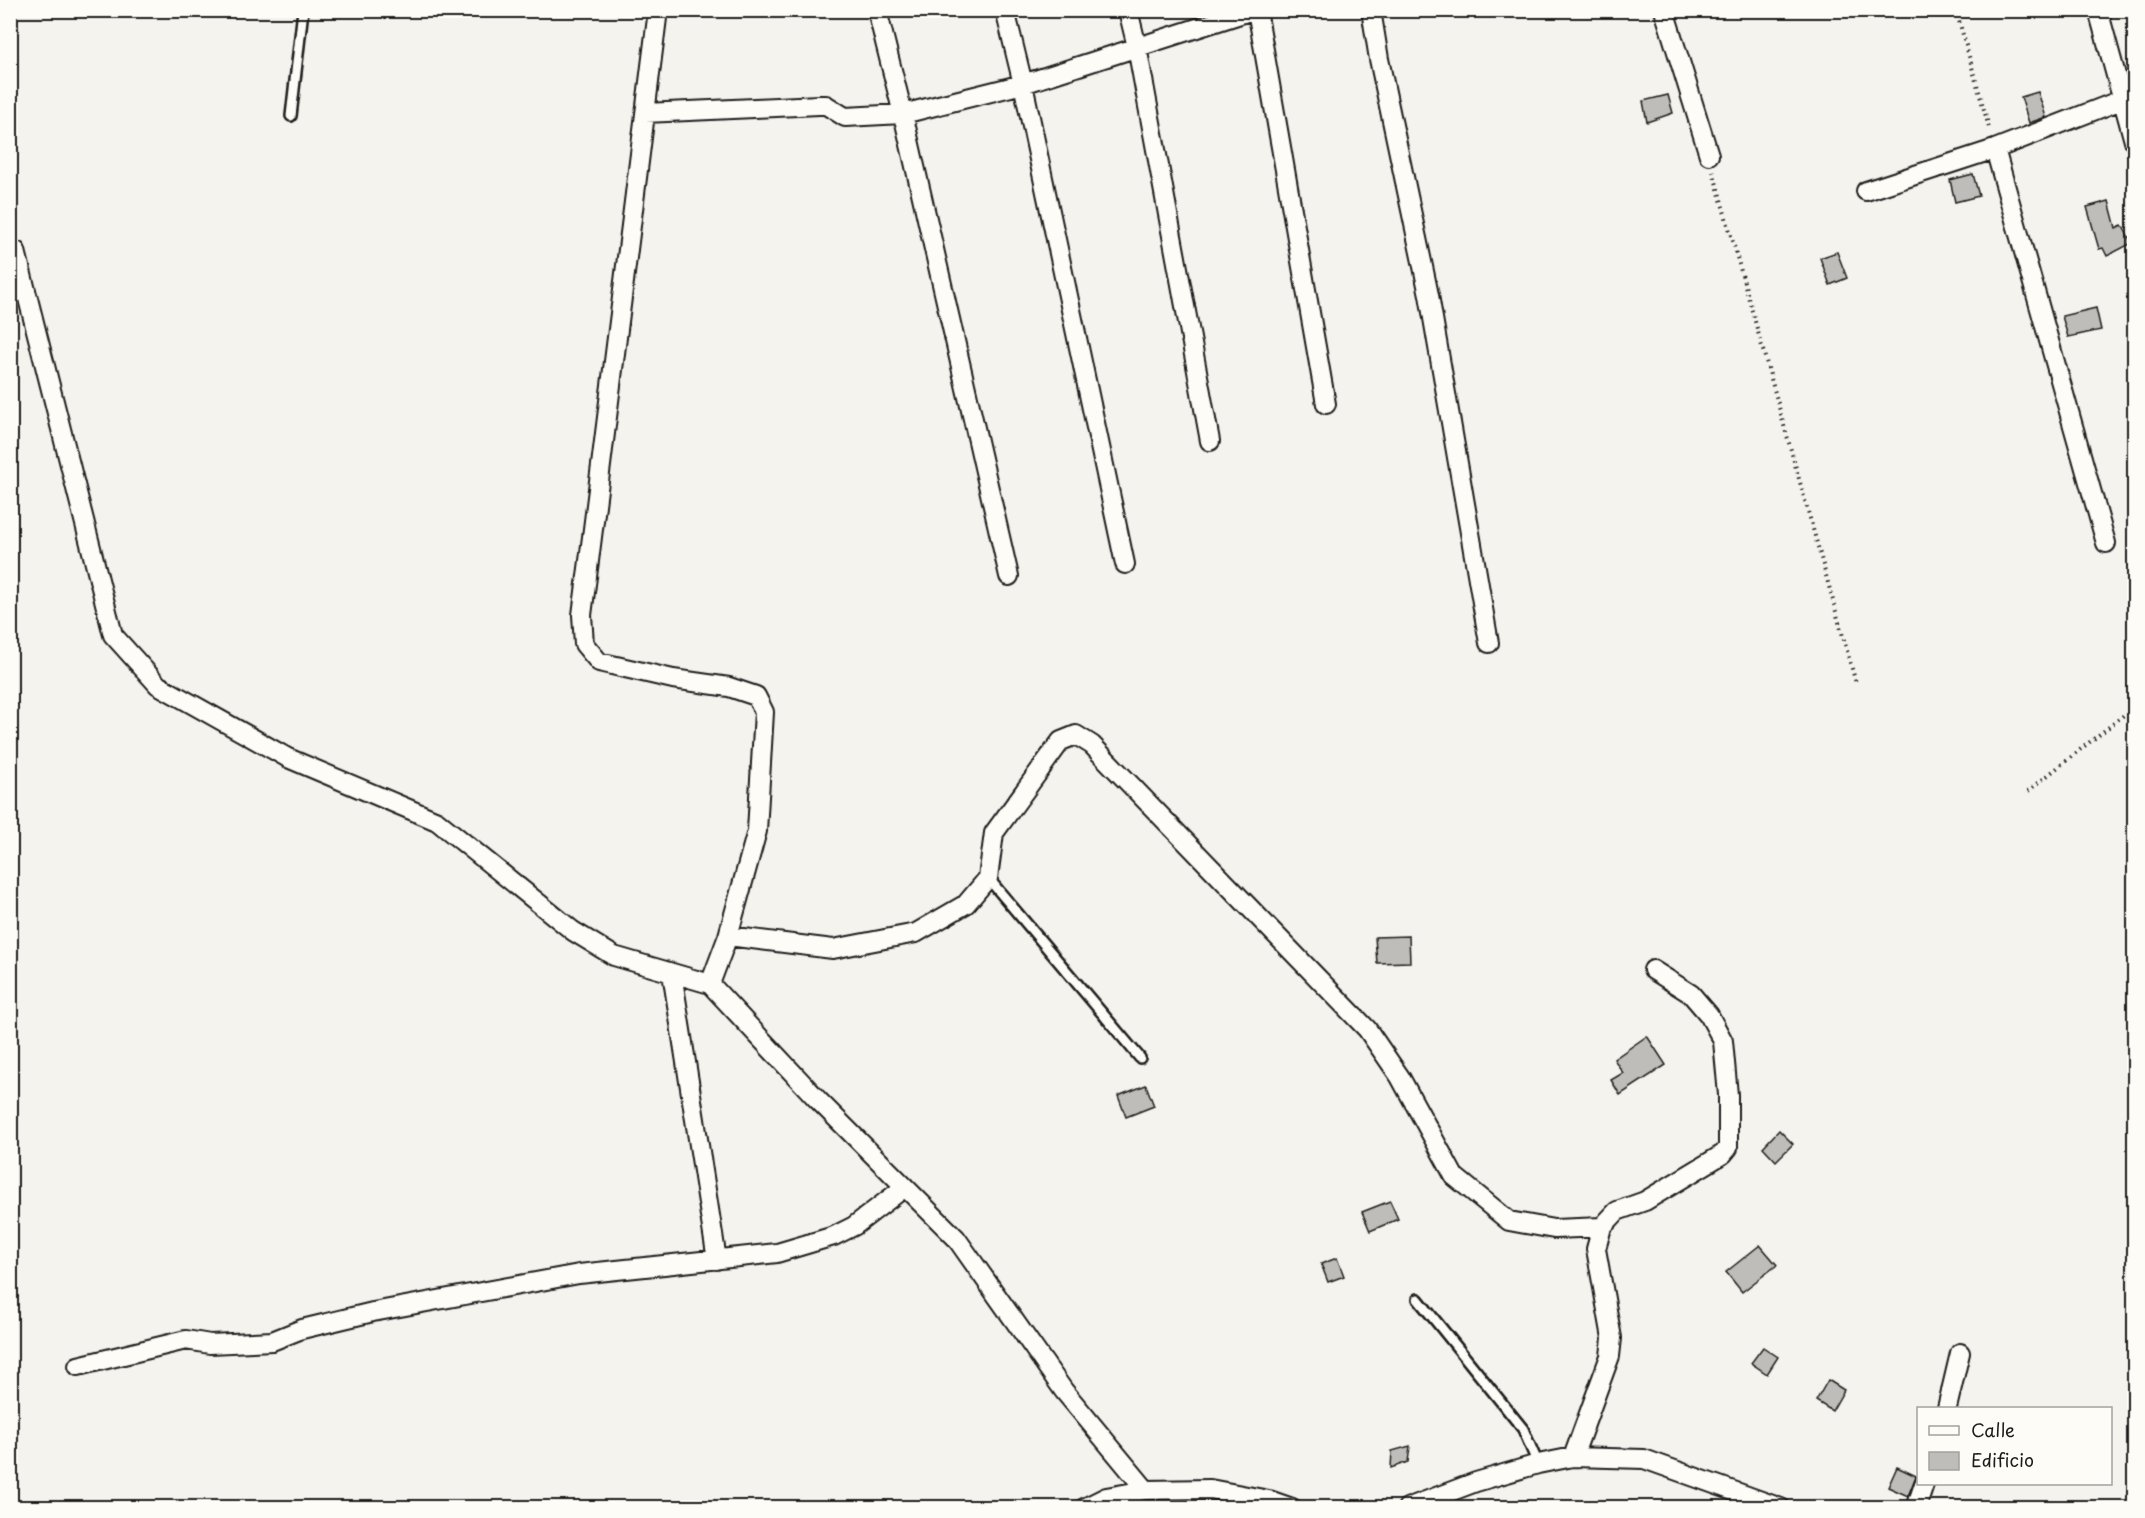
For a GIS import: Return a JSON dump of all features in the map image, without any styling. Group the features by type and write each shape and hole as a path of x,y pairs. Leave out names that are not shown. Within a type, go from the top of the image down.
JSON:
{"street":[{"path":"658,10 582,615 584,644 599,662 673,679 729,687 756,696 764,711 757,831 728,936 710,984"},
{"path":"877,10 1010,576"},
{"path":"1005,10 1023,84 1125,564"},
{"path":"1128,10 1137,47 1210,441"},
{"path":"1371,10 1379,59 1429,295 1489,643"},
{"path":"1664,10 1709,155"},
{"path":"2098,10 2129,99 2134,141"},
{"path":"645,113 826,105 845,117 903,114 1023,84 1251,11 1326,404"},
{"path":"1866,191 1995,149 2129,99"},
{"path":"1995,149 2106,543"},
{"path":"16,251 113,635 158,685 288,758 437,821 573,931 614,956 710,984 818,1100 956,1238 1064,1391 1146,1490"},
{"path":"728,936 833,950 916,933 966,904 988,878 994,833 1061,741 1076,735 1092,745 1367,1029 1400,1077 1454,1176 1509,1221 1554,1229 1602,1227"},
{"path":"1573,1456 1610,1356 1612,1338 1596,1249 1602,1227 1617,1211 1645,1201 1723,1154 1728,1148 1728,1095 1723,1041 1709,1015 1691,994 1653,970"},
{"path":"672,973 717,1260"},
{"path":"78,1366 186,1340 210,1344 272,1341 302,1329 373,1312 579,1274 777,1253 834,1236 872,1213 905,1187"},
{"path":"1947,1407 1960,1353"},
{"path":"1407,1508 1431,1503 1476,1482 1573,1456 1644,1459 1781,1508"},
{"path":"1916,1508 1924,1485"},
{"path":"1084,1508 1106,1497 1146,1490 1210,1489 1269,1500 1292,1508"}],"lane":[{"path":"291,116 303,10"},
{"path":"988,878 1140,1058"},
{"path":"1418,1299 1523,1430 1538,1464"}],"path":[{"path":"1956,10 1995,149"},
{"path":"1709,155 1856,683"},
{"path":"2028,791 2134,707"}],"building":[{"path":"2038,92 2046,117 2029,123 2021,97"},
{"path":"1668,95 1673,113 1647,122 1643,101"},
{"path":"1973,174 1979,196 1955,202 1950,180"},
{"path":"2109,201 2116,228 2122,225 2132,243 2107,256 2103,248 2099,249 2087,207"},
{"path":"1837,252 1847,278 1830,285 1820,258"},
{"path":"2096,308 2101,330 2068,337 2062,316"},
{"path":"1409,936 1410,962 1377,963 1375,937"},
{"path":"1647,1036 1666,1065 1620,1095 1611,1080 1623,1073 1614,1059"},
{"path":"1146,1085 1154,1106 1126,1117 1118,1096"},
{"path":"1779,1130 1793,1144 1776,1161 1763,1147"},
{"path":"1390,1201 1398,1219 1370,1231 1362,1212"},
{"path":"1760,1245 1777,1265 1742,1292 1726,1272"},
{"path":"1337,1258 1344,1276 1328,1282 1321,1264"},
{"path":"1763,1347 1778,1357 1767,1374 1751,1363"},
{"path":"1828,1380 1844,1390 1832,1411 1816,1401"},
{"path":"1410,1446 1408,1462 1391,1468 1392,1451"},
{"path":"1897,1467 1916,1476 1908,1496 1888,1487"}]}
